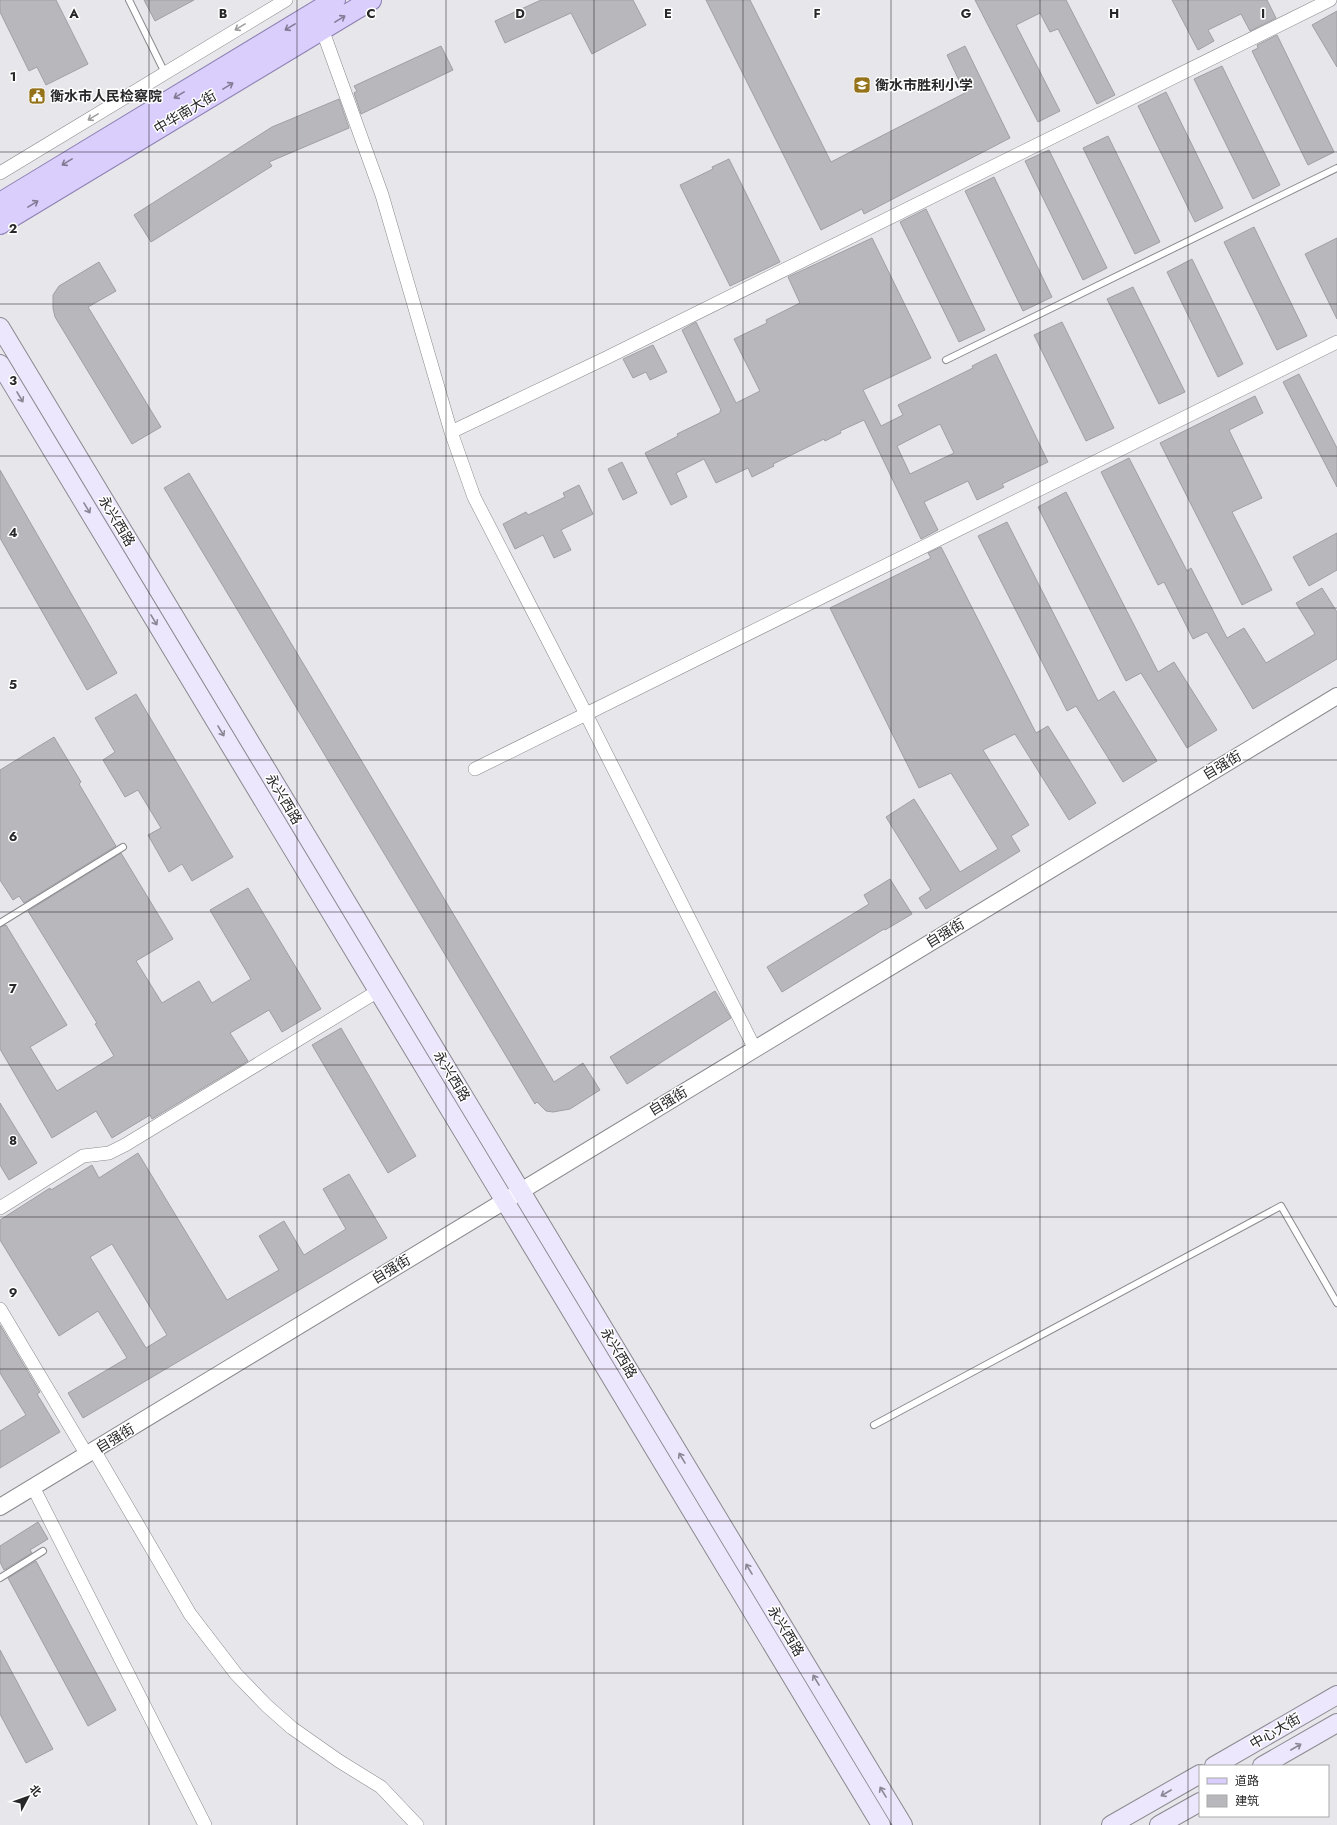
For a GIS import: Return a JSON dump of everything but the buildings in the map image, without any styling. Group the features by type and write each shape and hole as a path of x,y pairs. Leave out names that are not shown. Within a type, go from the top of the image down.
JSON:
{"main road":[{"name":"中华南大街","path":"0,203 335,0"},
{"name":"中华南大街","path":"0,224 371,0"},
{"name":"永兴西路","path":"0,327 903,1825"},
{"name":"永兴西路","path":"0,364 881,1825"},
{"name":"中心大街","path":"1216,1765 1337,1695"},
{"name":"中心大街","path":"1264,1765 1337,1723"},
{"path":"1111,1825 1199,1775"},
{"path":"1159,1825 1199,1803"}],"street":[{"path":"0,173 286,0"},
{"path":"451,432 613,354 1330,0"},
{"path":"322,30 382,195 451,432 474,497 586,714 754,1049"},
{"path":"475,769 1337,342"},
{"name":"自强街","path":"0,1507 1337,696"},
{"path":"0,1208 83,1156 109,1153 125,1145 378,991"},
{"path":"0,1309 190,1614 236,1674 267,1706 292,1728 339,1761 381,1787 417,1825"},
{"path":"33,1487 205,1825"}],"lane":[{"path":"130,0 165,73"},
{"path":"946,360 1337,168"},
{"path":"0,923 123,847"},
{"path":"874,1425 1281,1206 1337,1303"},
{"path":"0,1578 43,1551"}],"place":[{"name":"衡水市胜利小学","path":"862,85"},
{"name":"衡水市人民检察院","path":"37,96"}]}
